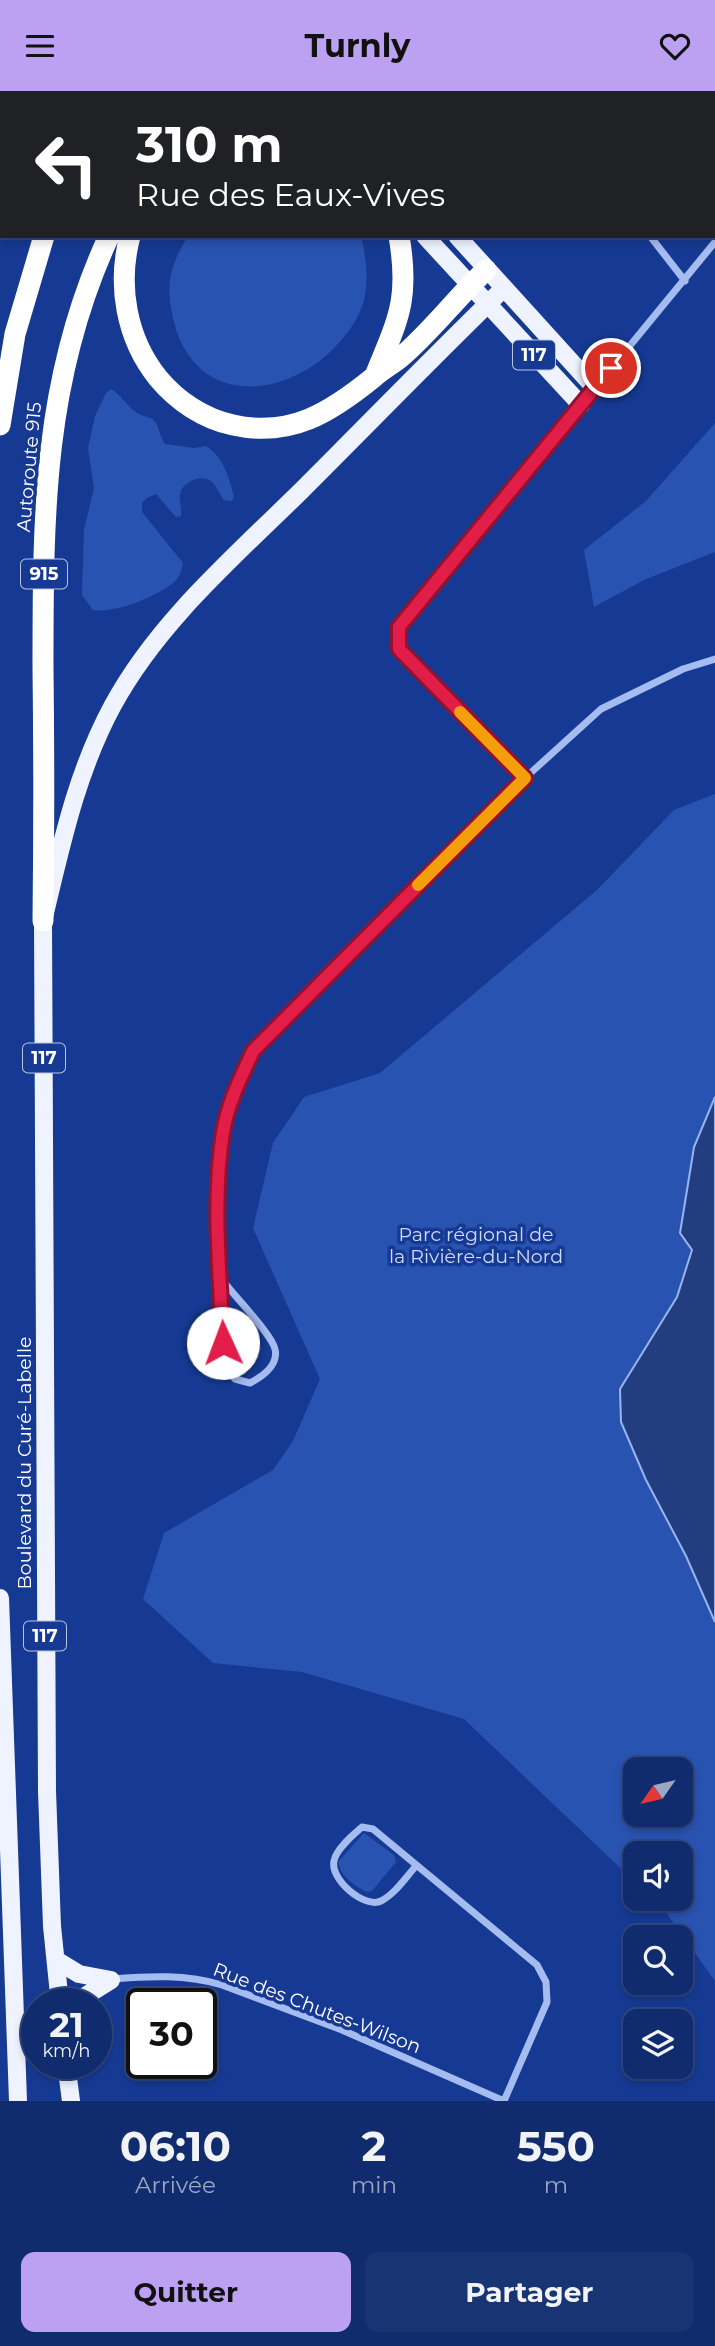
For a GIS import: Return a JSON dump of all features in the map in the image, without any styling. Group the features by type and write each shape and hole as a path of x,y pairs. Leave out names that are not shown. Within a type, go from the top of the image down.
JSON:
{"highway":[{"name":"Autoroute 915","path":"0,425 15,334 43,238"},
{"name":"Autoroute 915","path":"43,921 43,621 50,447 60,384 74,330 108,238"},
{"path":"130,238 125,261 126,308 134,335 156,376 178,398 203,414 239,426 259,429 304,422 332,409 353,395 400,358 486,270"},
{"path":"374,376 397,324 402,300 404,271 399,238"}],"main road":[{"path":"427,238 487,305"},
{"name":"117","path":"459,238 595,387"},
{"name":"Boulevard du Curé-Labelle","path":"59,1988 48,1843 45,1670 43,921 67,825 86,764 104,722 136,667 191,600 503,289"},
{"name":"117","path":"487,305 581,405"},
{"name":"Boulevard du Curé-Labelle","path":"0,1598 18,2101"},
{"path":"56,1960 79,1974 111,1980"},
{"path":"98,1988 111,1980"},
{"path":"68,2079 71,2101"}],"street":[{"path":"652,238 685,281"},
{"path":"525,778 399,649 399,627 715,242"},
{"path":"221,1278 268,1336 276,1350 274,1360 265,1375 250,1383 235,1379 223,1364 218,1184 223,1131 234,1092 253,1051 525,778 601,709 683,669 715,659"},
{"path":"416,1866 379,1902 368,1902 338,1881 334,1871 334,1859 362,1827 373,1829 537,1965 546,1982 547,2002 504,2101"},
{"name":"Rue des Chutes-Wilson","path":"111,1980 164,1976 202,1979 222,1985 341,2030 504,2101"}],"green space":[{"path":"187,238 361,238 367,276 366,292 359,314 348,332 312,366 289,378 265,385 242,386 220,381 200,369 185,349 174,322 169,287 177,258"},
{"path":"111,389 137,413 154,421 165,444 194,448 206,446 212,450 224,468 234,496 232,501 224,500 212,482 193,480 182,489 181,516 176,517 156,494 147,498 142,503 142,512 183,563 179,575 161,591 138,602 113,609 93,610 82,595 84,530 94,488 88,448 95,416 106,393"},
{"path":"715,423 715,552 646,579 594,607 584,550 646,501"},
{"name":"Parc régional de la Rivière-du-Nord","path":"715,794 715,1097 694,1147 680,1232 692,1250 677,1297 620,1389 621,1422 644,1476 686,1556 715,1622 715,1981 693,1950 693,1925 675,1925 665,1911 693,1911 693,1841 623,1841 623,1871 464,1719 302,1672 213,1663 143,1599 164,1533 273,1470 293,1441 320,1379 253,1228 273,1143 304,1097 380,1073 597,890 674,810"},
{"path":"364,1833 394,1855 396,1862 372,1891 367,1892 344,1875 339,1866 339,1861"}],"shaded area":[{"path":"715,1097 715,1622 621,1422 620,1389 677,1297 692,1250 680,1233 694,1147"}],"slow traffic":[{"path":"418,885 525,778 460,712"}],"route":[{"path":"223,1343 218,1184 223,1131 234,1092 253,1051 525,778 399,649 399,627 611,368"}]}
